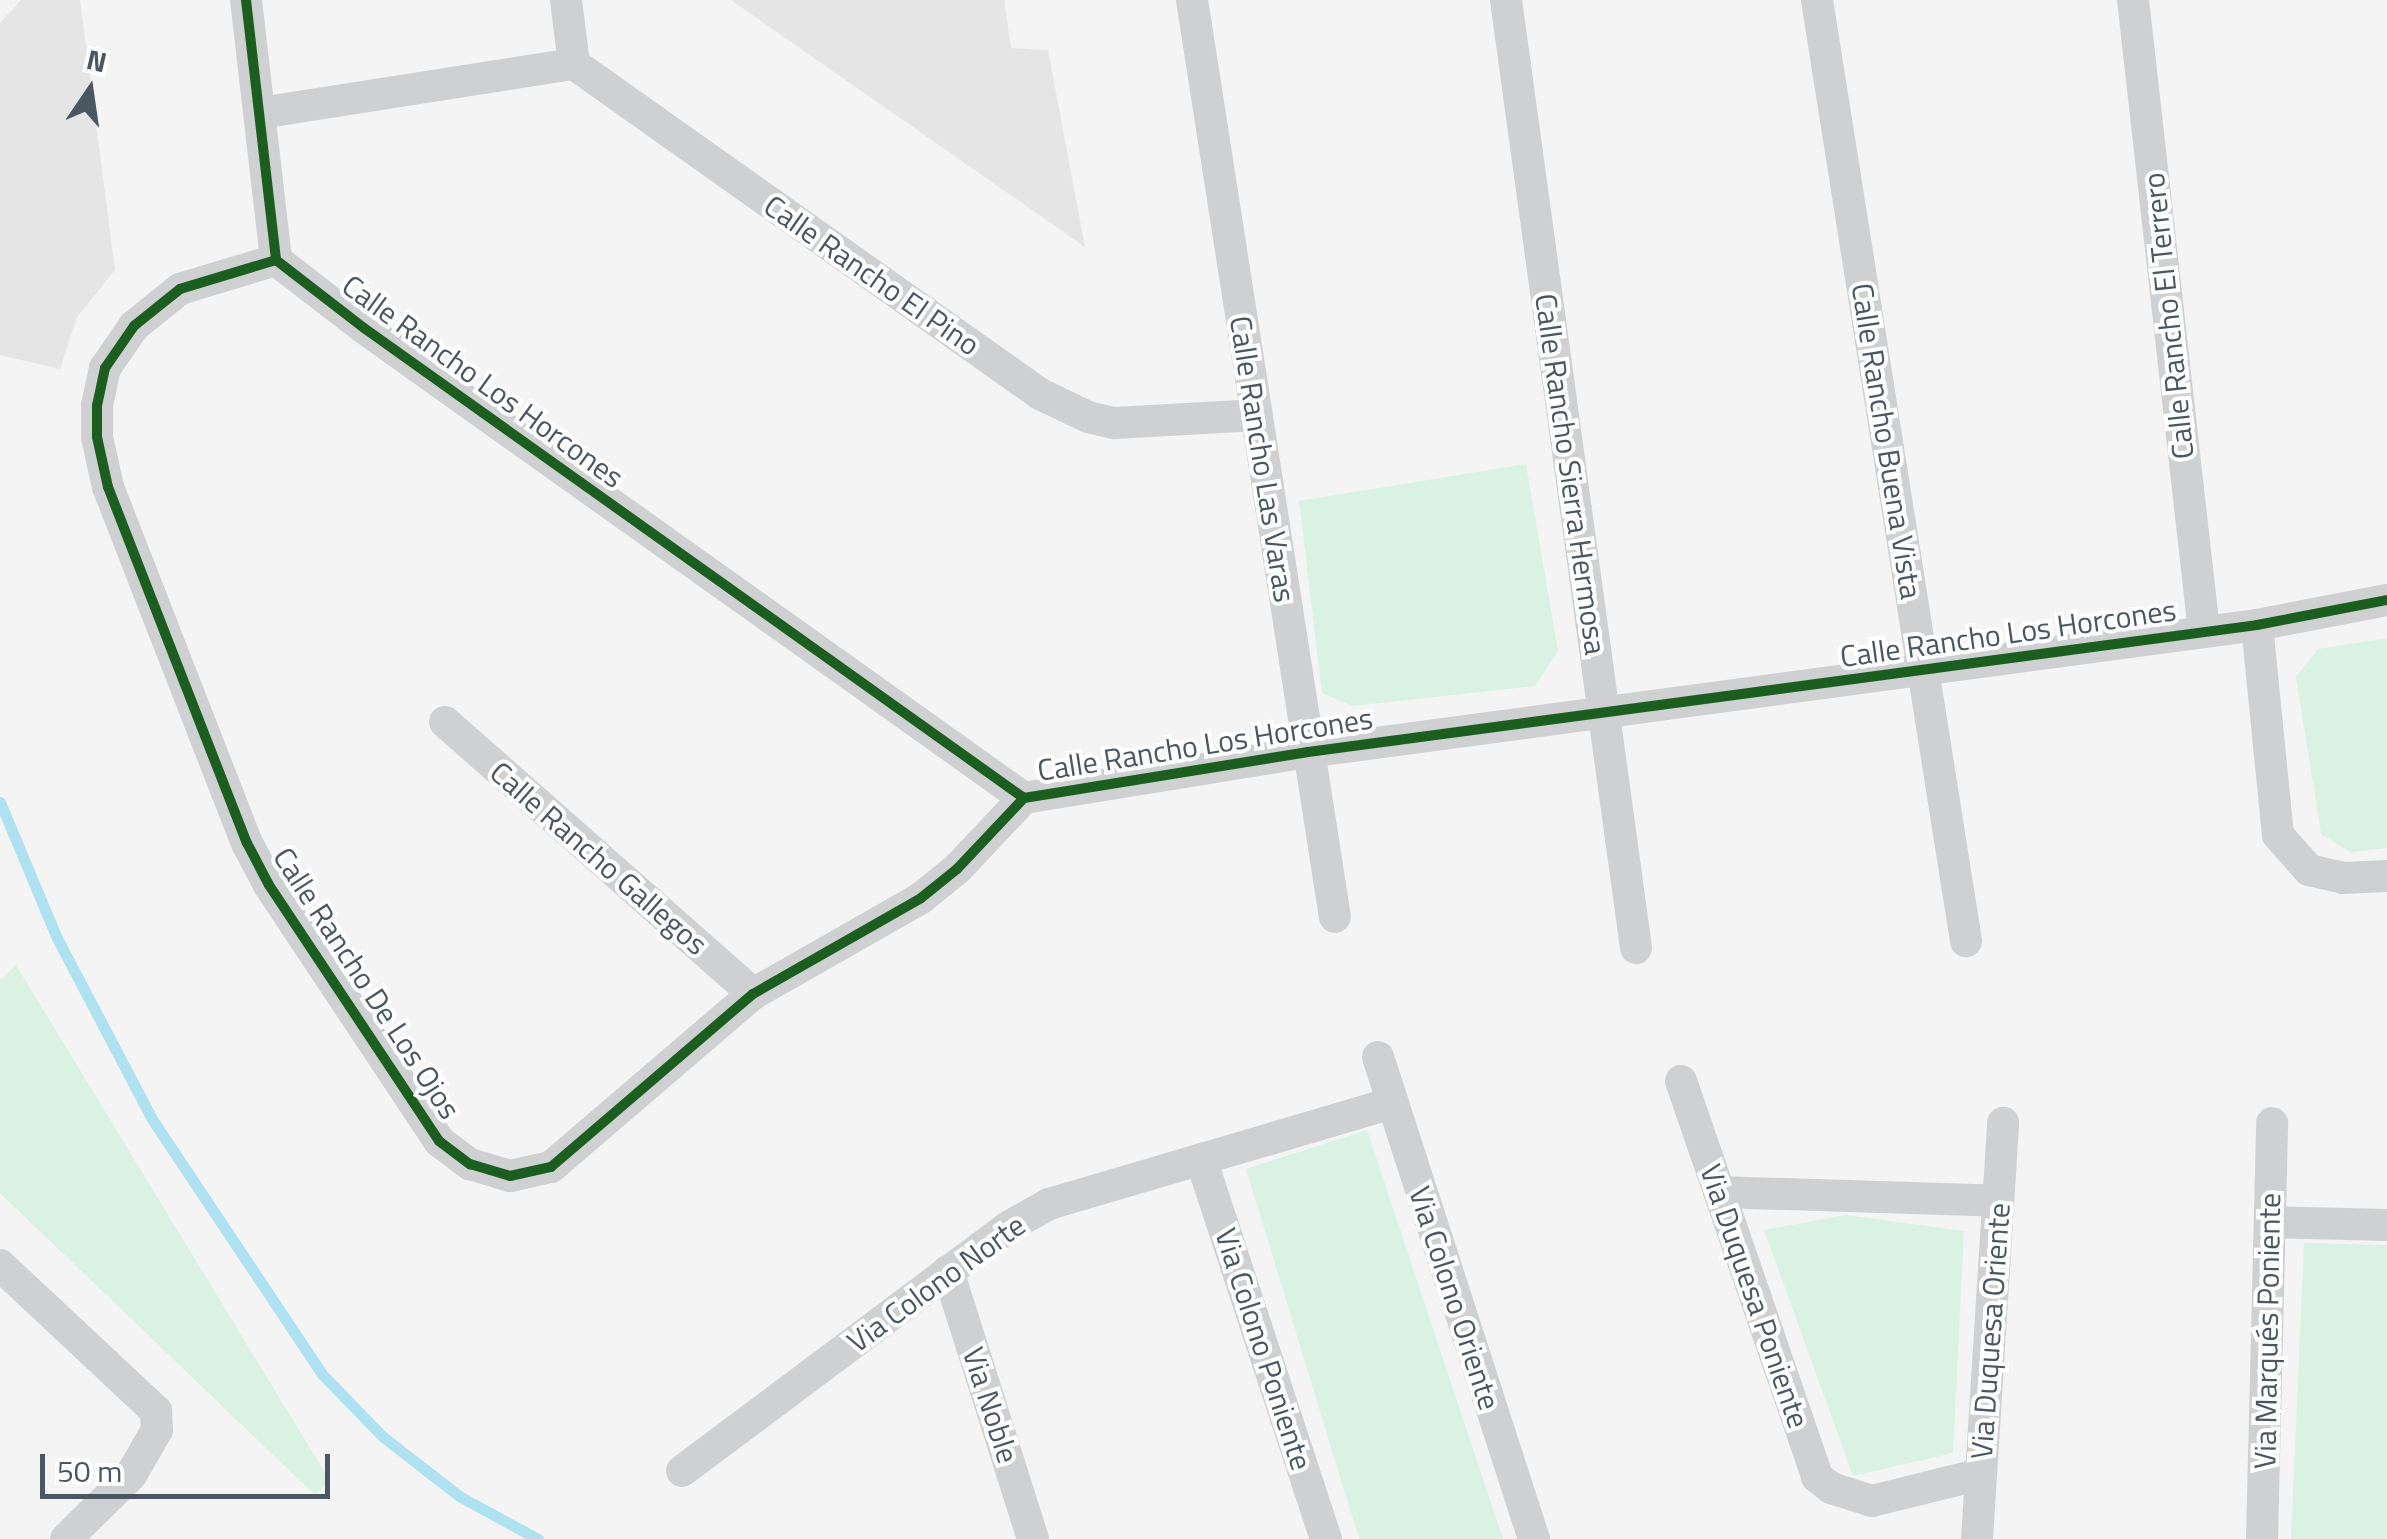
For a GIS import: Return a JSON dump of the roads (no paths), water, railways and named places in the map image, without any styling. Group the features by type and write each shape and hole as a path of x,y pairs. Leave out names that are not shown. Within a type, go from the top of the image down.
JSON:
{"street":[{"path":"246,0 276,260"},
{"path":"260,113 574,64 566,0"},
{"name":"Calle Rancho Las Varas","path":"1192,0 1335,917"},
{"name":"Calle Rancho Sierra Hermosa","path":"1506,0 1636,948"},
{"name":"Calle Rancho Buena Vista","path":"1818,0 1966,941"},
{"name":"Calle Rancho El Terrero","path":"2133,0 2204,632"},
{"name":"Calle Rancho El Pino","path":"574,64 1040,394 1088,416 1116,423 1256,415"},
{"name":"Calle Rancho Los Horcones","path":"276,260 364,328 1024,798 1308,752 2204,632 2387,600"},
{"name":"Calle Rancho De Los Ojos","path":"276,260 180,289 159,302 134,326 105,368 96,405 97,436 108,487 248,843 270,885 439,1141 470,1164 510,1176 551,1166 577,1149 754,994 921,898 957,869 1024,798"},
{"path":"2257,624 2278,835 2309,870 2343,878 2387,876"},
{"name":"Calle Rancho Gallegos","path":"445,722 754,994"},
{"name":"Via Colono Oriente","path":"1378,1057 1534,1539"},
{"name":"Via Duquesa Poniente","path":"1681,1080 1817,1477 1848,1495 1872,1501 1898,1498 1981,1474"},
{"name":"Via Colono Norte","path":"682,1471 948,1271 1049,1204 1392,1103"},
{"name":"Via Duquesa Oriente","path":"1977,1539 2003,1123"},
{"name":"Via Marqués Poniente","path":"2262,1539 2272,1123"},
{"name":"Via Colono Poniente","path":"1202,1159 1326,1539"},
{"path":"1720,1192 1998,1201"},
{"path":"2271,1222 2387,1225"},
{"path":"0,1264 156,1411 156,1430 148,1452 131,1475 66,1539"},
{"name":"Via Noble","path":"948,1271 1033,1539"}],"waterway":[{"path":"0,802 57,938 152,1119 322,1374 382,1436 459,1496 538,1539"}]}
